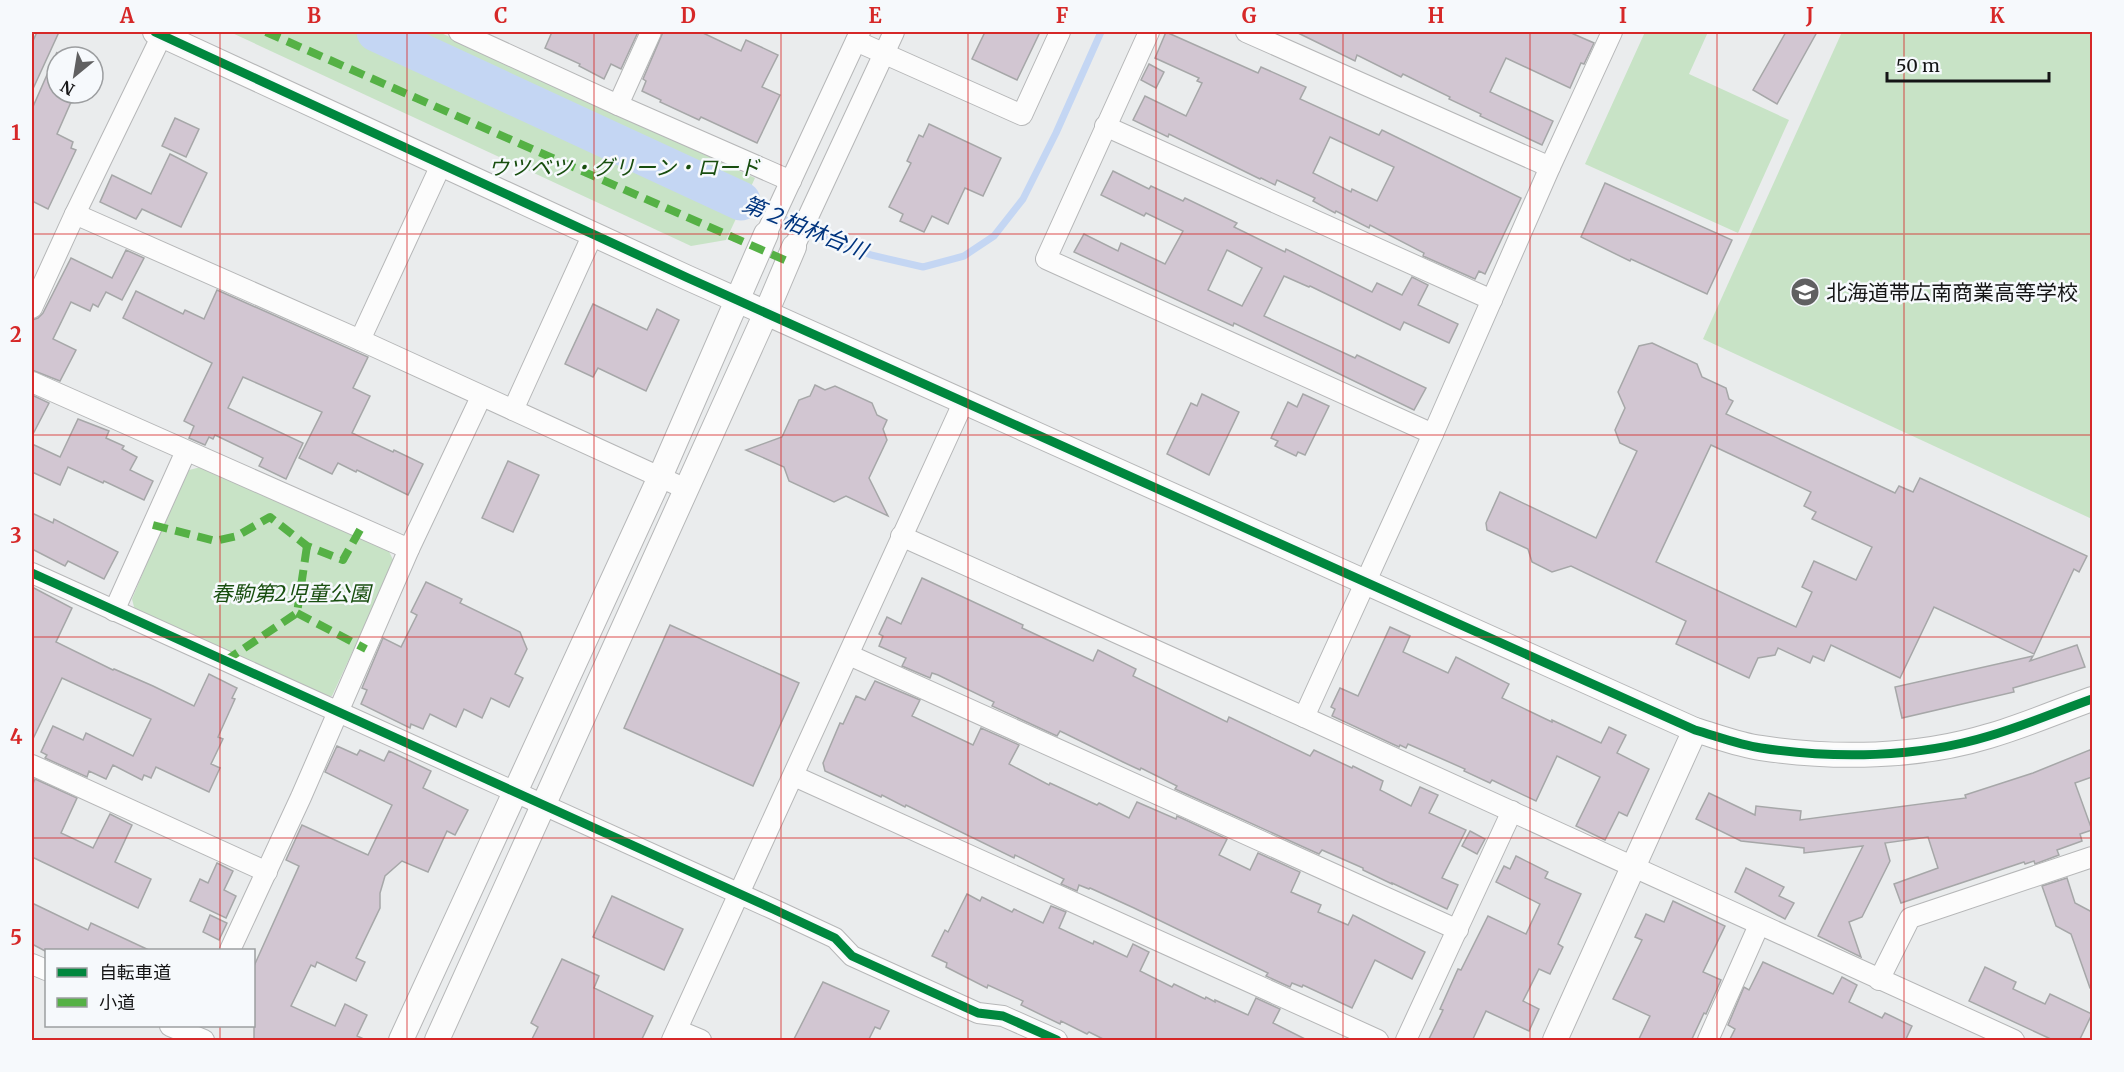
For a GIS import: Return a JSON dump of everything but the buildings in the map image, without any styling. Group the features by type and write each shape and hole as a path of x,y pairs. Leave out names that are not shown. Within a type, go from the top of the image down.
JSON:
{"street":[{"path":"459,32 618,105 788,188"},
{"path":"618,105 651,32"},
{"path":"437,1041 794,247 894,32"},
{"path":"401,1041 660,477 766,234 858,36 884,54 1022,115 1060,32"},
{"path":"1149,32 1046,259 1433,434"},
{"path":"1246,32 1550,167"},
{"path":"32,309 158,33 737,300 1695,730 1759,748 1820,754 1879,754 1936,748 1988,736 2092,699"},
{"path":"1304,717 1433,434 1607,33"},
{"path":"1105,126 1492,300"},
{"path":"360,340 441,165"},
{"path":"75,214 360,340 686,489"},
{"path":"513,410 593,234"},
{"path":"32,382 410,549"},
{"path":"231,949 410,549 481,397"},
{"path":"701,1041 675,1035 964,401"},
{"path":"114,611 186,451"},
{"path":"901,536 1512,811 2014,1041"},
{"path":"32,573 739,893 834,938 852,956 978,1013 1003,1016 1057,1041"},
{"path":"849,655 1458,930"},
{"path":"1555,1041 1695,730"},
{"path":"32,765 267,872"},
{"path":"794,776 1378,1041"},
{"path":"1406,1041 1512,811"},
{"path":"1879,980 1910,918 2092,857"},
{"path":"1708,1041 1759,925"},
{"path":"174,1027 195,1035"}],"green space":[{"name":"ウツベツ・グリーン・ロード","path":"230,32 439,32 755,178 726,240 691,246"},
{"path":"1645,32 1708,32 1689,74 1789,120 1738,233 1585,164"},
{"path":"1842,32 2092,32 2092,519 1703,339"},
{"name":"春駒第2児童公園","path":"201,467 387,547 394,562 332,696 325,697 135,611 132,599 185,471"}],"waterway":[{"name":"第２柏林台川","path":"376,32 741,201"},
{"name":"第２柏林台川","path":"741,201 871,255 923,267 964,256 994,236 1023,199 1056,133 1101,32"}],"marked path":[{"path":"266,32 787,261"},
{"path":"153,525 215,541 237,536 270,517 307,546 343,560 361,528"},
{"path":"225,661 297,613 307,546"},
{"path":"297,613 366,649"}],"cycle path":[{"path":"155,32 688,278 1695,730 1744,745 1789,752 1847,755 1905,752 1933,749 1989,736 2092,699"},
{"path":"32,573 773,909 835,938 852,956 978,1013 1003,1016 1057,1040"}],"place":[{"name":"北海道帯広南商業高等学校","path":"1805,292"}]}
